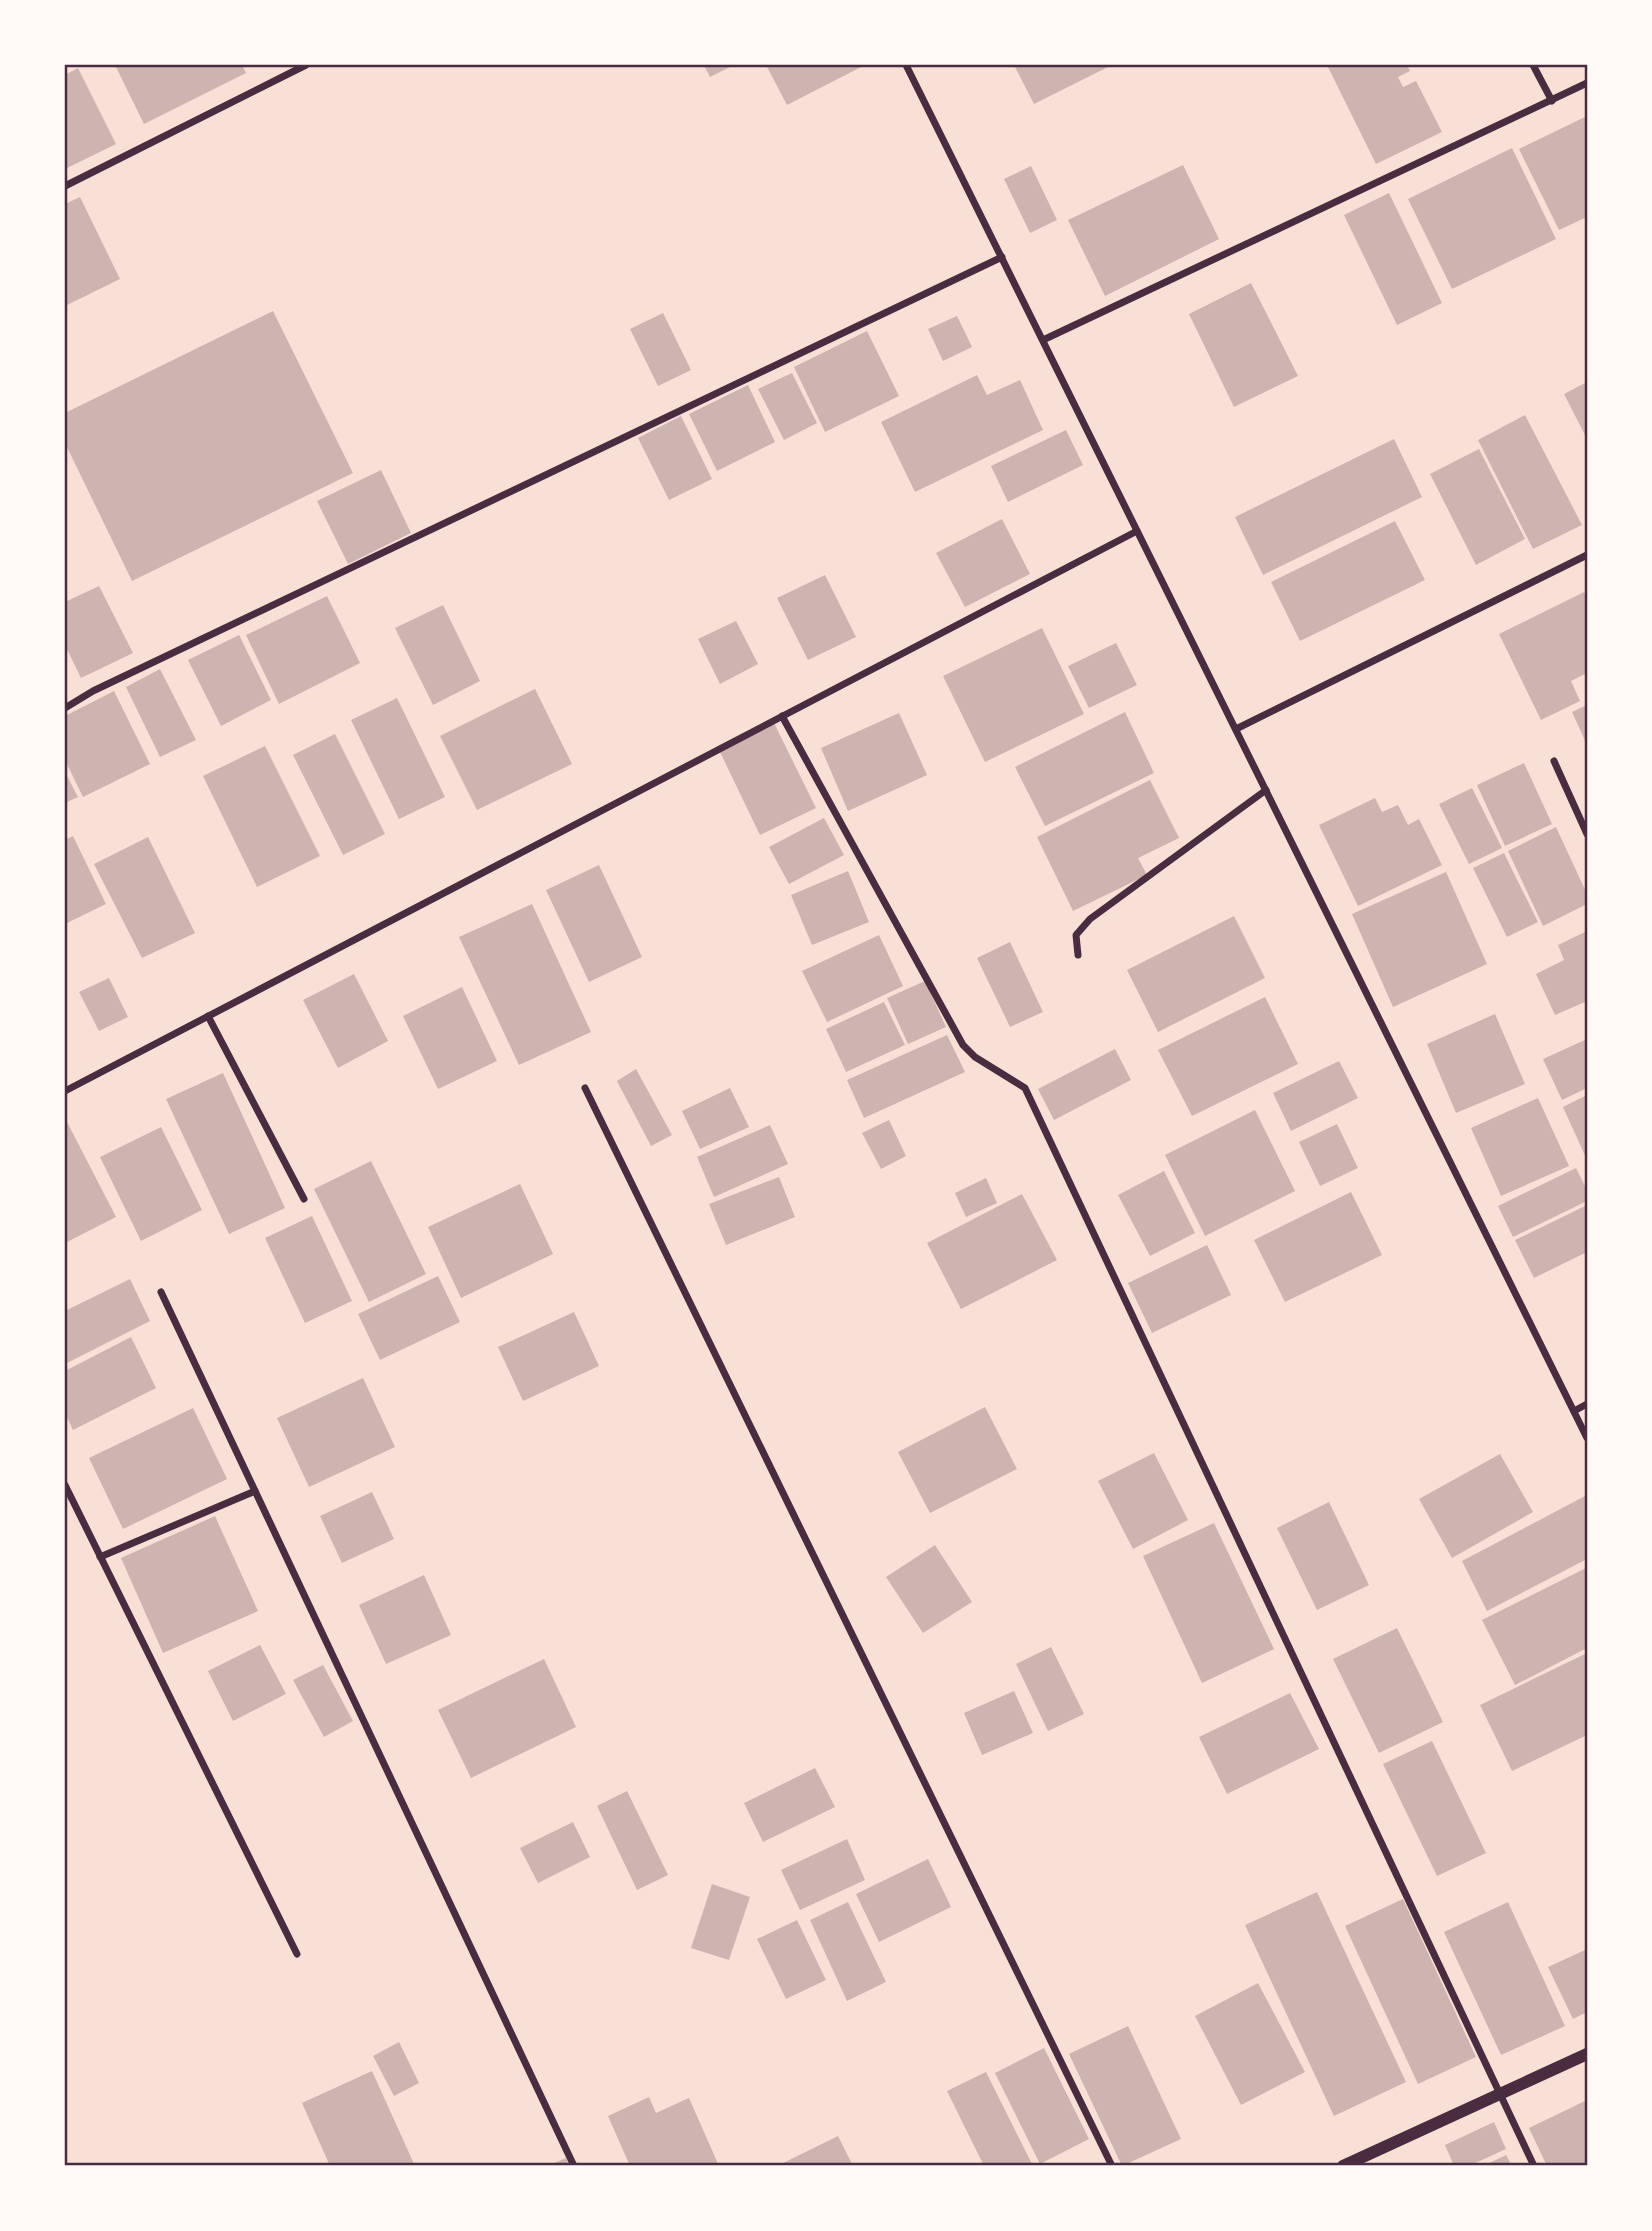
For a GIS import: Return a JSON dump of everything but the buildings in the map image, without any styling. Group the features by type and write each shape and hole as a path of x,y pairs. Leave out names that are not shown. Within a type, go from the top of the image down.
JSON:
{"street":[{"path":"65,186 306,65"},
{"path":"906,65 1587,1438"},
{"path":"1533,65 1552,101"},
{"path":"1043,340 1587,83"},
{"path":"65,708 93,691 1002,257"},
{"path":"65,1091 1138,531"},
{"path":"1236,729 1587,555"},
{"path":"782,716 963,1045 975,1057 1025,1088 1534,2166"},
{"path":"1554,761 1587,834"},
{"path":"1078,955 1076,935 1090,919 1266,790"},
{"path":"208,1016 304,1199"},
{"path":"585,1088 1112,2166"},
{"path":"161,1292 575,2166"},
{"path":"1574,1411 1587,1404"},
{"path":"65,1485 297,1954"},
{"path":"100,1557 255,1491"},
{"path":"1343,2166 1587,2054"}]}
